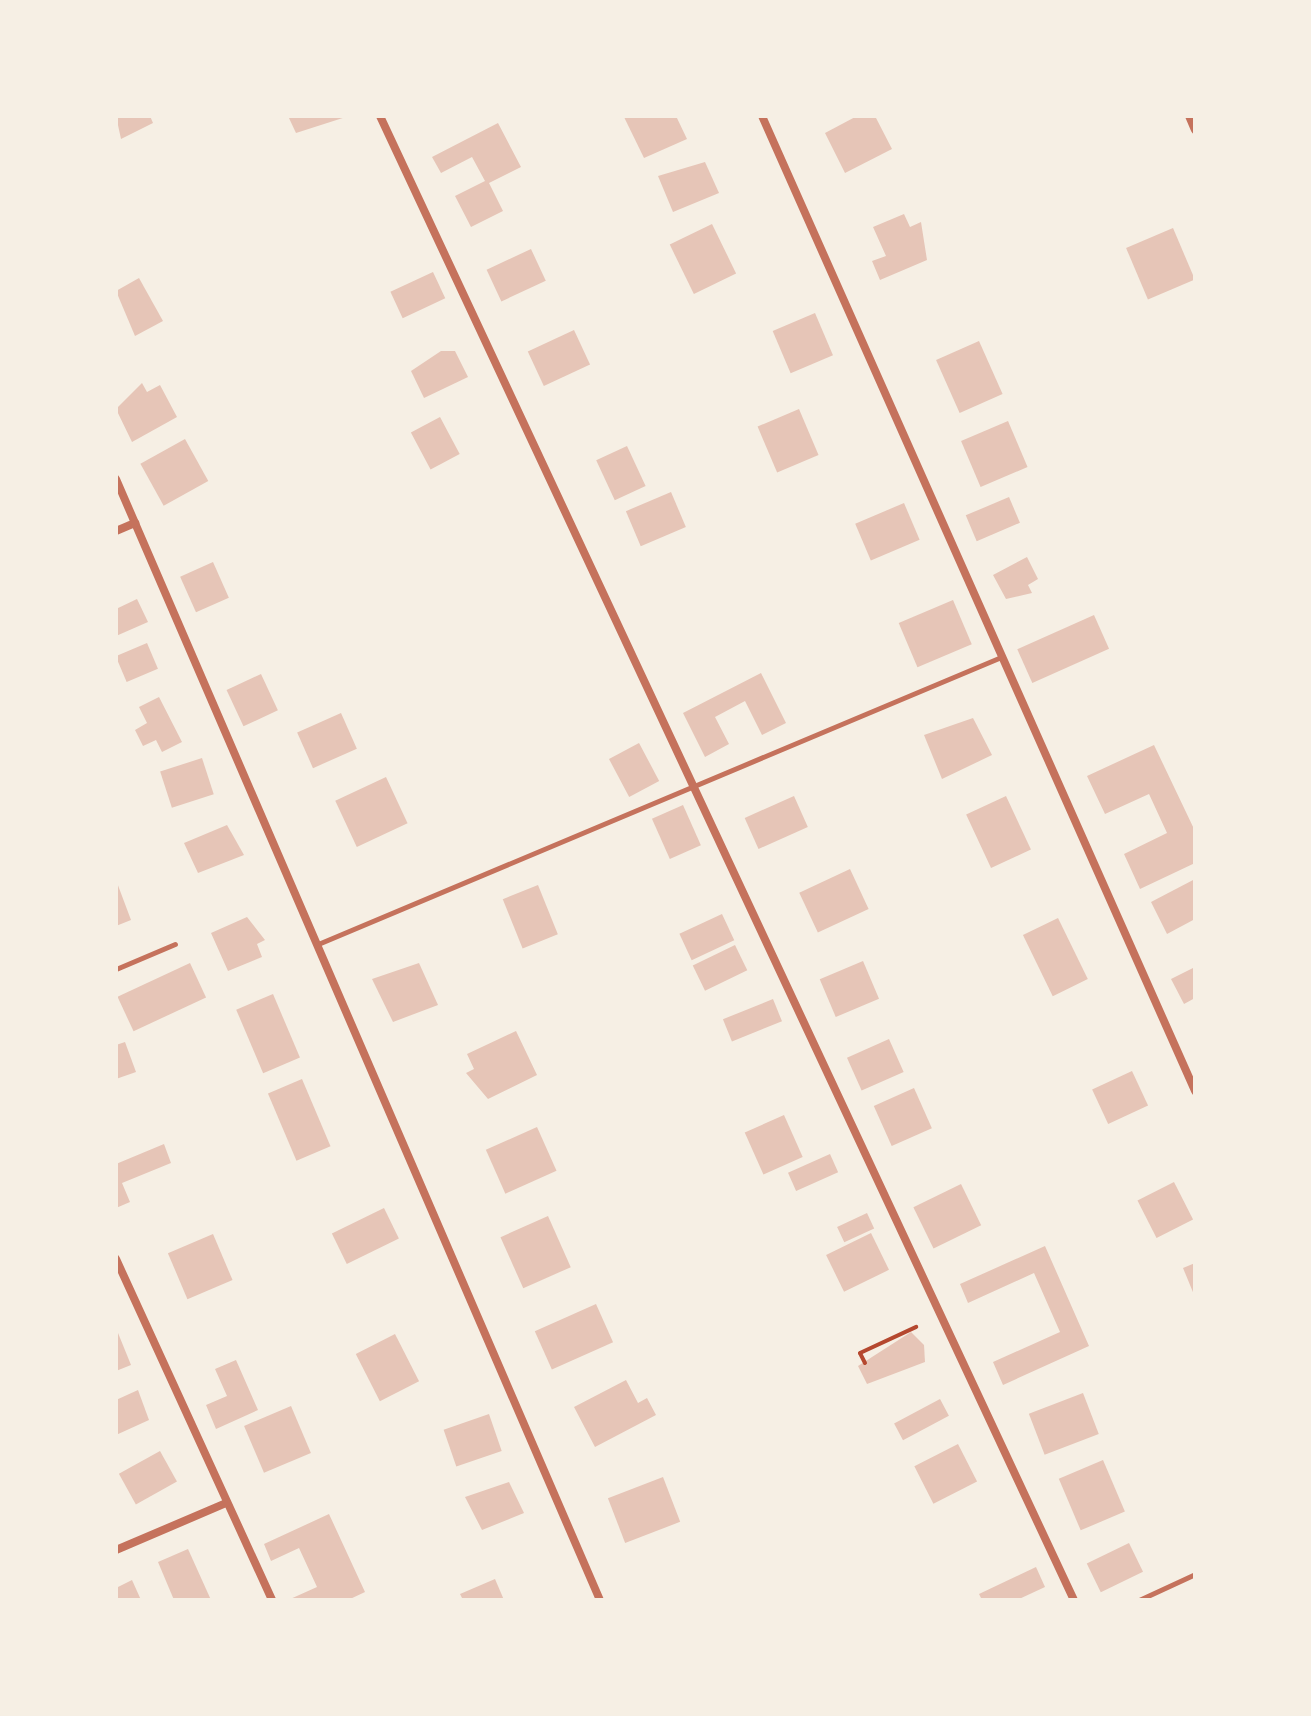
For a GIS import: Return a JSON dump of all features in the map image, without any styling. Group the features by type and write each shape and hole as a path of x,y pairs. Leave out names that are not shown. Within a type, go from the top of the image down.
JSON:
{"street":[{"path":"380,116 1074,1600"},
{"path":"762,116 1195,1091"},
{"path":"1189,116 1195,130"},
{"path":"116,479 600,1600"},
{"path":"116,531 135,523"},
{"path":"116,1259 272,1600"},
{"path":"116,1550 226,1503"}],"lane":[{"path":"318,944 690,784 1001,657"},
{"path":"116,969 175,944"},
{"path":"1139,1600 1195,1574"}],"path":[{"path":"865,1363 860,1353 916,1327"}],"building":[{"path":"116,116 150,116 153,123 121,139"},
{"path":"288,116 349,116 296,133"},
{"path":"676,116 687,139 644,158 624,117"},
{"path":"857,116 875,116 892,149 845,173 825,133"},
{"path":"498,123 521,167 489,183 503,211 471,227 455,196 485,181 472,157 441,173 432,157"},
{"path":"705,162 719,193 673,212 658,176"},
{"path":"904,214 910,227 921,222 927,260 880,280 872,261 886,256 873,227"},
{"path":"712,224 736,273 694,294 670,245"},
{"path":"1173,228 1195,280 1148,299 1126,248"},
{"path":"531,249 546,281 501,301 487,270"},
{"path":"433,272 445,298 403,318 390,292"},
{"path":"139,278 163,321 135,336 116,291"},
{"path":"815,313 833,355 791,373 773,331"},
{"path":"574,330 590,364 544,386 528,352"},
{"path":"979,341 1003,394 960,413 936,360"},
{"path":"441,351 455,351 468,377 424,398 411,371"},
{"path":"142,383 147,392 160,385 177,417 132,442 116,409"},
{"path":"799,409 819,455 777,473 758,427"},
{"path":"440,417 460,454 431,470 411,432"},
{"path":"1008,421 1028,467 981,487 961,441"},
{"path":"185,439 208,481 164,506 140,464"},
{"path":"627,446 646,486 615,500 596,460"},
{"path":"671,492 686,527 641,546 626,511"},
{"path":"1009,497 1020,523 977,541 966,515"},
{"path":"904,503 920,540 871,561 855,524"},
{"path":"1027,557 1038,579 1028,585 1032,593 1006,599 993,575"},
{"path":"213,562 229,598 196,612 180,577"},
{"path":"137,599 148,622 116,636 116,609"},
{"path":"953,600 972,644 917,667 899,623"},
{"path":"1094,615 1109,649 1032,683 1017,649"},
{"path":"147,643 158,669 127,682 116,656"},
{"path":"761,673 786,723 762,735 745,701 715,717 729,744 705,757 683,713"},
{"path":"261,674 278,710 243,726 227,690"},
{"path":"159,697 182,742 162,752 156,740 143,746 135,730 147,723 139,707"},
{"path":"341,713 357,749 313,768 297,733"},
{"path":"973,718 992,755 942,779 924,735"},
{"path":"639,743 659,781 629,797 609,759"},
{"path":"1154,745 1195,831 1195,863 1140,889 1124,854 1167,833 1149,794 1105,814 1087,776"},
{"path":"202,758 214,794 172,808 160,772"},
{"path":"386,777 408,823 357,847 335,801"},
{"path":"794,796 808,827 758,849 745,818"},
{"path":"1006,796 1031,849 991,868 966,815"},
{"path":"683,805 701,845 670,859 652,819"},
{"path":"227,825 244,855 198,873 184,843"},
{"path":"850,869 869,909 818,933 799,893"},
{"path":"1195,879 1195,919 1167,934 1151,902"},
{"path":"116,880 131,920 116,926"},
{"path":"538,885 558,934 523,948 503,899"},
{"path":"722,914 734,940 692,960 679,934"},
{"path":"247,917 265,940 257,944 262,957 228,971 211,933"},
{"path":"1058,918 1088,979 1053,996 1023,935"},
{"path":"735,945 747,970 705,991 693,966"},
{"path":"863,961 879,999 836,1017 820,979"},
{"path":"190,963 206,997 134,1031 117,997"},
{"path":"419,963 438,1005 393,1022 372,979"},
{"path":"1195,967 1195,998 1184,1004 1171,979"},
{"path":"273,994 300,1058 263,1073 236,1010"},
{"path":"773,999 782,1021 732,1041 723,1019"},
{"path":"516,1031 537,1075 488,1099 466,1073 474,1069 467,1054"},
{"path":"889,1039 904,1072 862,1091 847,1058"},
{"path":"125,1042 136,1072 116,1079 116,1045"},
{"path":"1132,1071 1148,1105 1108,1124 1092,1090"},
{"path":"302,1079 331,1146 296,1161 268,1093"},
{"path":"914,1088 932,1128 892,1146 874,1106"},
{"path":"784,1115 803,1157 763,1175 745,1132"},
{"path":"537,1127 557,1171 505,1194 486,1150"},
{"path":"164,1144 171,1163 122,1183 130,1202 116,1208 116,1164"},
{"path":"830,1154 838,1172 796,1191 788,1173"},
{"path":"1174,1182 1193,1219 1157,1238 1137,1201"},
{"path":"961,1184 981,1225 934,1249 913,1207"},
{"path":"384,1208 399,1239 347,1264 332,1233"},
{"path":"867,1213 874,1228 844,1242 837,1227"},
{"path":"548,1216 571,1267 523,1288 500,1237"},
{"path":"871,1233 889,1270 844,1292 826,1255"},
{"path":"213,1234 233,1280 187,1299 168,1253"},
{"path":"1045,1246 1089,1346 1003,1385 993,1362 1060,1332 1034,1273 968,1303 960,1284"},
{"path":"1195,1263 1195,1297 1183,1268"},
{"path":"596,1304 613,1342 552,1370 535,1331"},
{"path":"116,1328 131,1365 116,1371"},
{"path":"911,1332 924,1345 925,1362 867,1384 858,1366"},
{"path":"395,1334 419,1381 380,1401 356,1354"},
{"path":"236,1360 258,1410 216,1429 206,1405 227,1396 215,1369"},
{"path":"626,1380 638,1403 647,1398 656,1415 595,1447 574,1407"},
{"path":"138,1390 149,1420 116,1435 116,1400"},
{"path":"1083,1393 1099,1434 1045,1455 1029,1414"},
{"path":"940,1399 949,1416 903,1440 894,1423"},
{"path":"291,1406 311,1453 264,1473 244,1426"},
{"path":"489,1414 502,1451 456,1467 444,1430"},
{"path":"958,1444 977,1481 933,1504 914,1466"},
{"path":"160,1451 177,1482 136,1504 119,1474"},
{"path":"1103,1460 1125,1512 1081,1530 1059,1479"},
{"path":"663,1477 680,1522 625,1543 608,1498"},
{"path":"509,1482 524,1513 482,1530 465,1497"},
{"path":"329,1514 365,1592 348,1600 288,1600 317,1587 299,1548 271,1561 264,1544"},
{"path":"1129,1543 1143,1572 1101,1592 1087,1564"},
{"path":"188,1549 211,1600 174,1600 158,1562"},
{"path":"1036,1567 1045,1587 1017,1600 982,1600 979,1594"},
{"path":"495,1579 504,1600 463,1600 460,1594"},
{"path":"132,1580 141,1600 116,1600 116,1588"}]}
